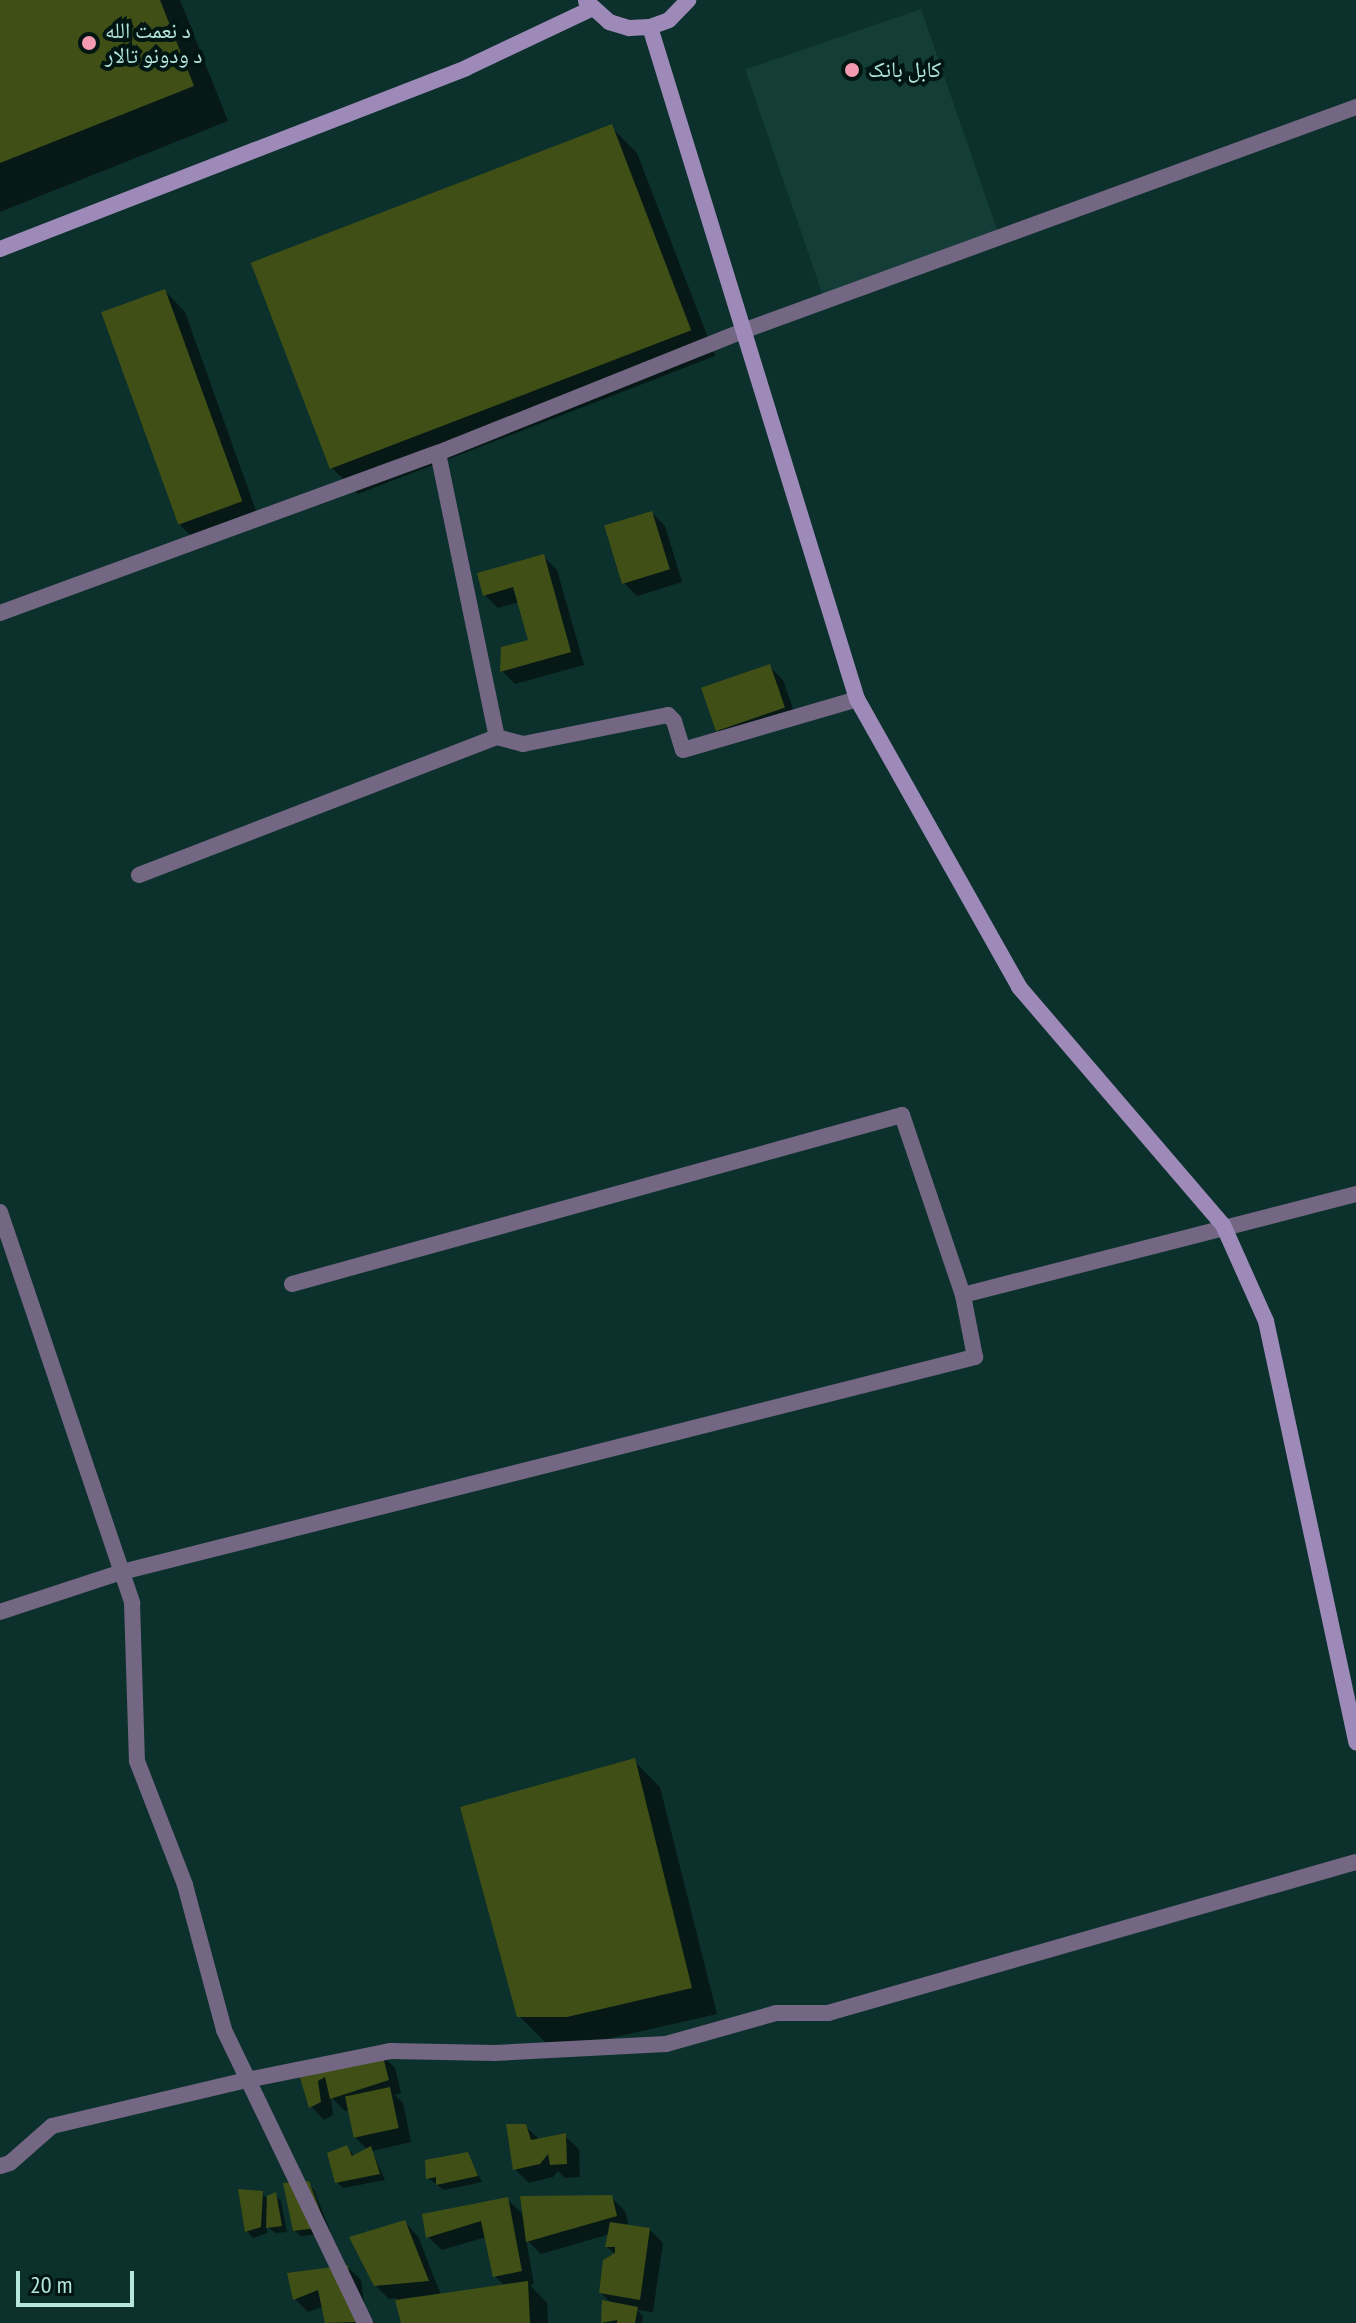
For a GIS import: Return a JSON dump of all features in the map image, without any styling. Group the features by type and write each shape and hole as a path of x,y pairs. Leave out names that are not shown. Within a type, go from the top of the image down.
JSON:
{"street":[{"path":"0,249 466,68 588,4 609,22 629,28 650,27 669,20 688,0"},
{"path":"650,27 857,699 1019,987 1223,1225 1266,1321 1356,1742"}],"lane":[{"path":"0,613 438,453 743,331 1356,107"},
{"path":"438,453 497,737"},
{"path":"139,875 497,737 523,744 668,715 674,721 683,750 857,699"},
{"path":"0,1612 122,1572 975,1357 963,1295 902,1115 292,1284"},
{"path":"963,1295 1223,1225 1356,1194"},
{"path":"0,1212 132,1603 137,1761 185,1885 224,2030 365,2323"},
{"path":"0,2166 10,2163 52,2126 247,2080 391,2051 495,2053 666,2044 776,2013 828,2013 1356,1862"}],"shaded area":[{"name":"کابل بانک","path":"921,9 999,237 824,297 745,70"}],"building":[{"name":"د نعمت الله د ودونو تالار","path":"0,0 160,0 194,86 0,163"},
{"path":"612,124 691,330 330,469 251,263"},
{"path":"165,289 242,501 178,525 101,312"},
{"path":"652,511 670,569 622,584 604,526"},
{"path":"544,554 571,652 500,672 501,647 528,640 513,587 483,596 477,573"},
{"path":"770,664 785,707 716,731 701,688"},
{"path":"635,1758 692,1988 567,2017 517,2017 460,1807"},
{"path":"382,2053 389,2080 330,2099 325,2077 318,2081 321,2102 309,2108 299,2074"},
{"path":"390,2087 399,2128 354,2138 345,2097"},
{"path":"506,2124 526,2124 531,2140 566,2133 567,2164 550,2165 548,2154 540,2164 513,2170"},
{"path":"347,2145 352,2156 371,2146 380,2174 335,2183 327,2153"},
{"path":"468,2152 478,2176 436,2185 436,2177 426,2179 425,2160"},
{"path":"309,2181 326,2227 293,2231 283,2183"},
{"path":"238,2189 263,2191 261,2227 245,2232"},
{"path":"276,2192 282,2226 266,2228 267,2196"},
{"path":"612,2195 617,2216 526,2242 520,2196"},
{"path":"508,2197 522,2271 493,2277 481,2221 426,2238 422,2214"},
{"path":"405,2220 429,2281 374,2286 349,2237"},
{"path":"610,2222 650,2228 640,2300 599,2293 603,2260 615,2253 615,2247 605,2247"},
{"path":"348,2265 356,2322 325,2323 318,2290 293,2300 287,2273"},
{"path":"528,2281 530,2323 401,2323 395,2300"},
{"path":"602,2300 638,2307 635,2323 617,2323 617,2320 601,2323"}],"place":[{"name":"د نعمت الله د ودونو تالار","path":"89,43"},
{"name":"کابل بانک","path":"852,70"}]}
